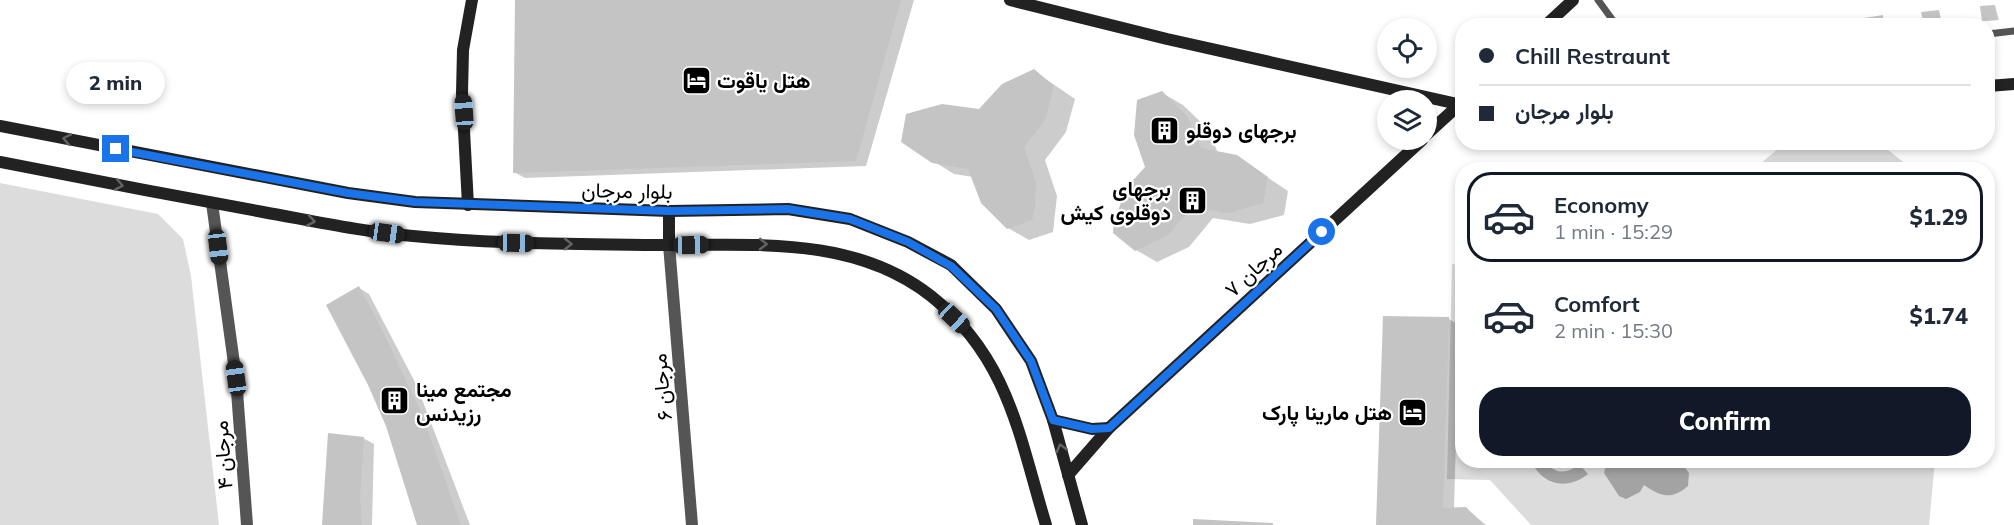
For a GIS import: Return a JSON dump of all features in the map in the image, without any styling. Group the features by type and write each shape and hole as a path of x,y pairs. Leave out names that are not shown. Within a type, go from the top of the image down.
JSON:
{"main road":[{"path":"468,205 462,82 463,50 472,0"},
{"path":"1010,0 1167,39 1455,102"},
{"path":"1554,18 1573,0"},
{"path":"1995,85 2014,84"},
{"path":"1437,126 1455,110"},
{"name":"بلوار مرجان","path":"0,126 348,193 468,205 669,211 788,209 850,219 908,242 951,266 996,309 1031,361 1053,420 1082,525"},
{"name":"مرجان ۷","path":"1068,475 1109,428 1411,150"},
{"path":"0,162 212,203 410,236 494,243 789,245 841,254 892,273 930,295 966,329 998,376 1015,414 1046,525"},
{"path":"669,211 669,245"},
{"path":"1053,420 1092,429 1109,428"}],"street":[{"name":"مرجان ۴","path":"212,203 236,378 247,525"},
{"name":"مرجان ۶","path":"669,245 692,525"}],"lane":[{"path":"1598,0 1611,18"},
{"path":"1995,33 2014,31"}],"shaded area":[{"path":"1777,150 1888,150 1903,162 1762,162"},
{"path":"0,183 158,214 183,239 191,276 219,525 0,525"},
{"path":"1452,264 1455,264 1455,468 1934,468 1929,525 1531,525 1490,480 1447,479"},
{"path":"1552,468 1561,472 1583,468 1588,474 1572,483 1564,484 1548,480 1536,469"},
{"path":"1605,468 1685,468 1689,473 1688,486 1677,493 1666,495 1644,485 1640,492 1626,499 1619,496 1604,473"}],"building":[{"name":"هتل یاقوت","path":"515,0 901,0 856,161 513,173"},
{"path":"1995,5 1997,20 1982,18 1980,6"},
{"path":"1939,10 1940,18 1922,18 1921,12"},
{"path":"1883,15 1883,18 1864,18"},
{"name":"برجهای دوقلوی کیش","path":"1034,69 1054,86 1045,120 1024,147 1036,183 1035,208 1032,220 1007,229 981,203 968,169 932,163 901,142 906,114 942,104 979,109 1002,84"},
{"name":"برجهای دوقلوی کیش","path":"1162,91 1187,116 1201,148 1237,155 1268,177 1263,203 1228,213 1192,207 1168,235 1135,251 1113,233 1114,220 1128,186 1145,167 1134,135 1137,100"},
{"name":"مجتمع مینا رزیدنس","path":"359,286 423,417 461,525 417,525 386,426 368,385 326,305"},
{"name":"هتل مارینا پارک","path":"1383,316 1449,317 1443,508 1466,507 1483,525 1376,525"},
{"name":"مجتمع مینا رزیدنس","path":"328,433 364,437 360,497 362,525 322,525"},
{"path":"1193,519 1273,523 1273,525 1193,525"}],"place":[{"name":"هتل یاقوت","path":"696,80"},
{"name":"برجهای دوقلو","path":"1165,130"},
{"name":"برجهای دوقلوی کیش","path":"1192,200"},
{"name":"مجتمع مینا رزیدنس","path":"395,401"},
{"name":"هتل مارینا پارک","path":"1413,412"}],"route":[{"path":"116,149 348,193 415,202 669,211 788,209 850,219 908,242 951,266 996,309 1031,361 1053,420 1092,429 1109,428 1322,232"}]}
